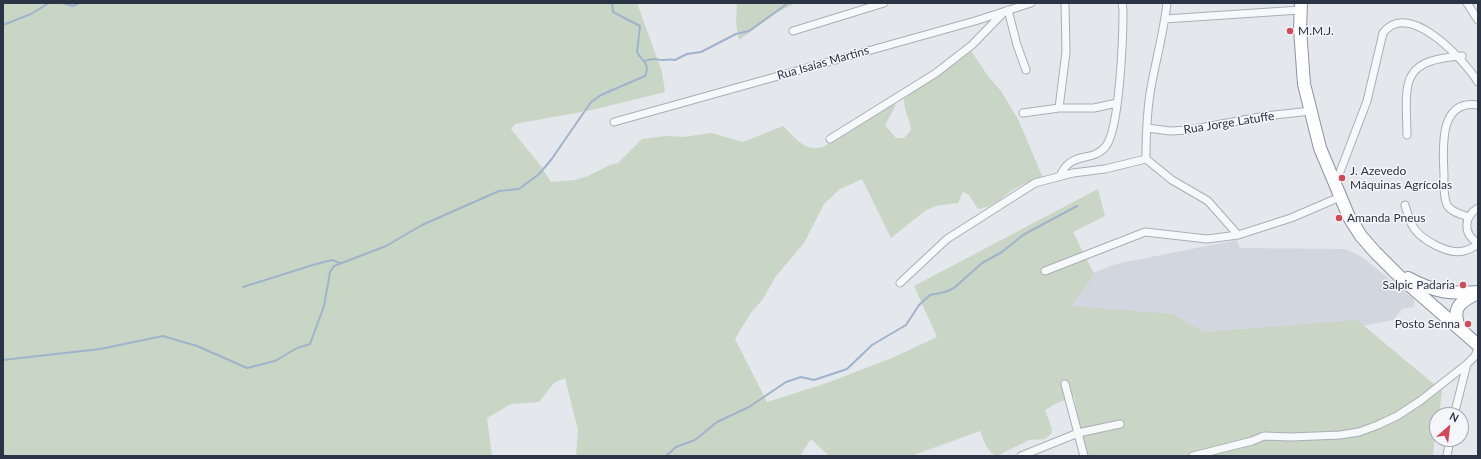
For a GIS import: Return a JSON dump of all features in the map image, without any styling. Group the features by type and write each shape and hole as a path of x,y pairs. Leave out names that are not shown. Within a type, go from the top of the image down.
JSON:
{"highway":[{"path":"1301,6 1304,84 1320,148 1335,185 1357,230 1375,252 1400,277 1478,345"},
{"path":"1375,252 1408,278 1426,288 1445,293 1478,292"},
{"path":"1460,329 1455,319 1457,309 1466,299 1478,292"}],"street":[{"path":"793,31 884,3"},
{"name":"Rua Isaías Martins","path":"614,122 1031,3"},
{"path":"1059,108 1066,52 1065,3"},
{"path":"1060,176 1066,164 1071,160 1095,154 1106,146 1110,138 1116,103 1123,35 1122,3"},
{"path":"1146,159 1147,128 1152,84 1167,3"},
{"path":"1467,3 1478,20"},
{"path":"1165,19 1301,6"},
{"path":"830,139 936,73 972,45 1006,11 1026,70"},
{"path":"1335,185 1367,101 1383,33 1390,18"},
{"path":"1446,35 1462,56 1478,82"},
{"path":"1407,136 1406,90 1410,77 1423,63 1431,60 1462,56"},
{"path":"1024,113 1059,108 1094,108 1116,103"},
{"path":"1468,217 1451,209 1445,199 1443,139 1446,126 1455,112 1468,105 1478,105"},
{"name":"Rua Jorge Latuffe","path":"1147,128 1170,131 1189,130 1265,116 1311,112"},
{"path":"900,283 947,239 1034,183 1060,176 1105,169 1146,159"},
{"path":"1146,159 1172,180 1208,201 1238,235"},
{"path":"1045,271 1145,232 1207,239 1238,235 1291,218 1340,196"},
{"path":"1405,205 1411,224 1424,240 1437,246 1460,251 1467,250 1478,243 1469,236 1467,230 1468,217 1478,208"},
{"path":"1192,456 1252,441 1264,436 1333,436 1359,432 1397,416 1467,364 1475,356 1478,349"},
{"path":"1456,407 1467,364"},
{"path":"1065,384 1084,456"},
{"path":"1021,456 1078,433 1120,424"}],"shaded area":[{"path":"1237,240 1240,248 1345,249 1362,257 1414,299 1414,307 1402,309 1393,320 1070,383 1053,289 1116,264"}],"green space":[{"path":"3,3 637,3 662,72 665,92 592,110 515,124 511,129 540,165 551,182 575,180 618,163 642,139 666,136 683,137 711,133 743,142 783,126 805,146 811,148 823,147 892,103 896,105 885,125 896,138 904,138 911,130 904,98 971,51 988,76 1001,91 1018,119 1043,178 1019,186 994,204 984,208 978,209 969,195 963,192 958,203 936,206 926,210 891,238 862,179 840,189 824,204 804,243 776,276 763,299 750,314 735,339 767,402 827,383 892,358 937,337 914,286 1098,189 1105,216 1073,232 1094,274 1071,306 1172,314 1204,332 1357,320 1442,391 1440,407 1429,407 1429,447 1434,447 1433,456 1086,456 1074,396 1045,410 1052,429 1051,434 1045,439 1029,440 997,456 988,449 980,431 911,456 829,456 811,439 800,456 576,456 578,430 565,378 554,383 539,402 511,404 487,418 492,456 3,456"},
{"path":"737,3 796,3 778,12 739,40 736,24"}],"waterway":[{"path":"3,25 31,14 49,3"},
{"path":"62,3 73,6 79,3"},
{"path":"3,360 100,349 163,336 197,346 247,368 275,361 297,348 310,344 324,306 330,272 334,266 386,246 422,225 499,191 519,189 539,174 551,160 591,102 601,95 645,76 647,68 645,62 637,52 640,26 613,12 612,3"},
{"path":"645,61 653,59 675,60 687,54 701,52 736,34 749,31 788,3"},
{"path":"666,456 676,447 695,440 717,422 749,407 786,382 801,377 814,380 847,369 872,345 906,325 919,305 930,295 945,292 954,288 982,263 1002,252 1023,235 1077,206"},
{"path":"243,287 332,260 340,263"}],"place":[{"name":"M.M.J.","path":"1290,31"},
{"name":"J. Azevedo Máquinas Agrícolas","path":"1342,178"},
{"name":"Amanda Pneus","path":"1339,218"},
{"name":"Salpic Padaria","path":"1463,285"},
{"name":"Posto Senna","path":"1468,324"}]}
